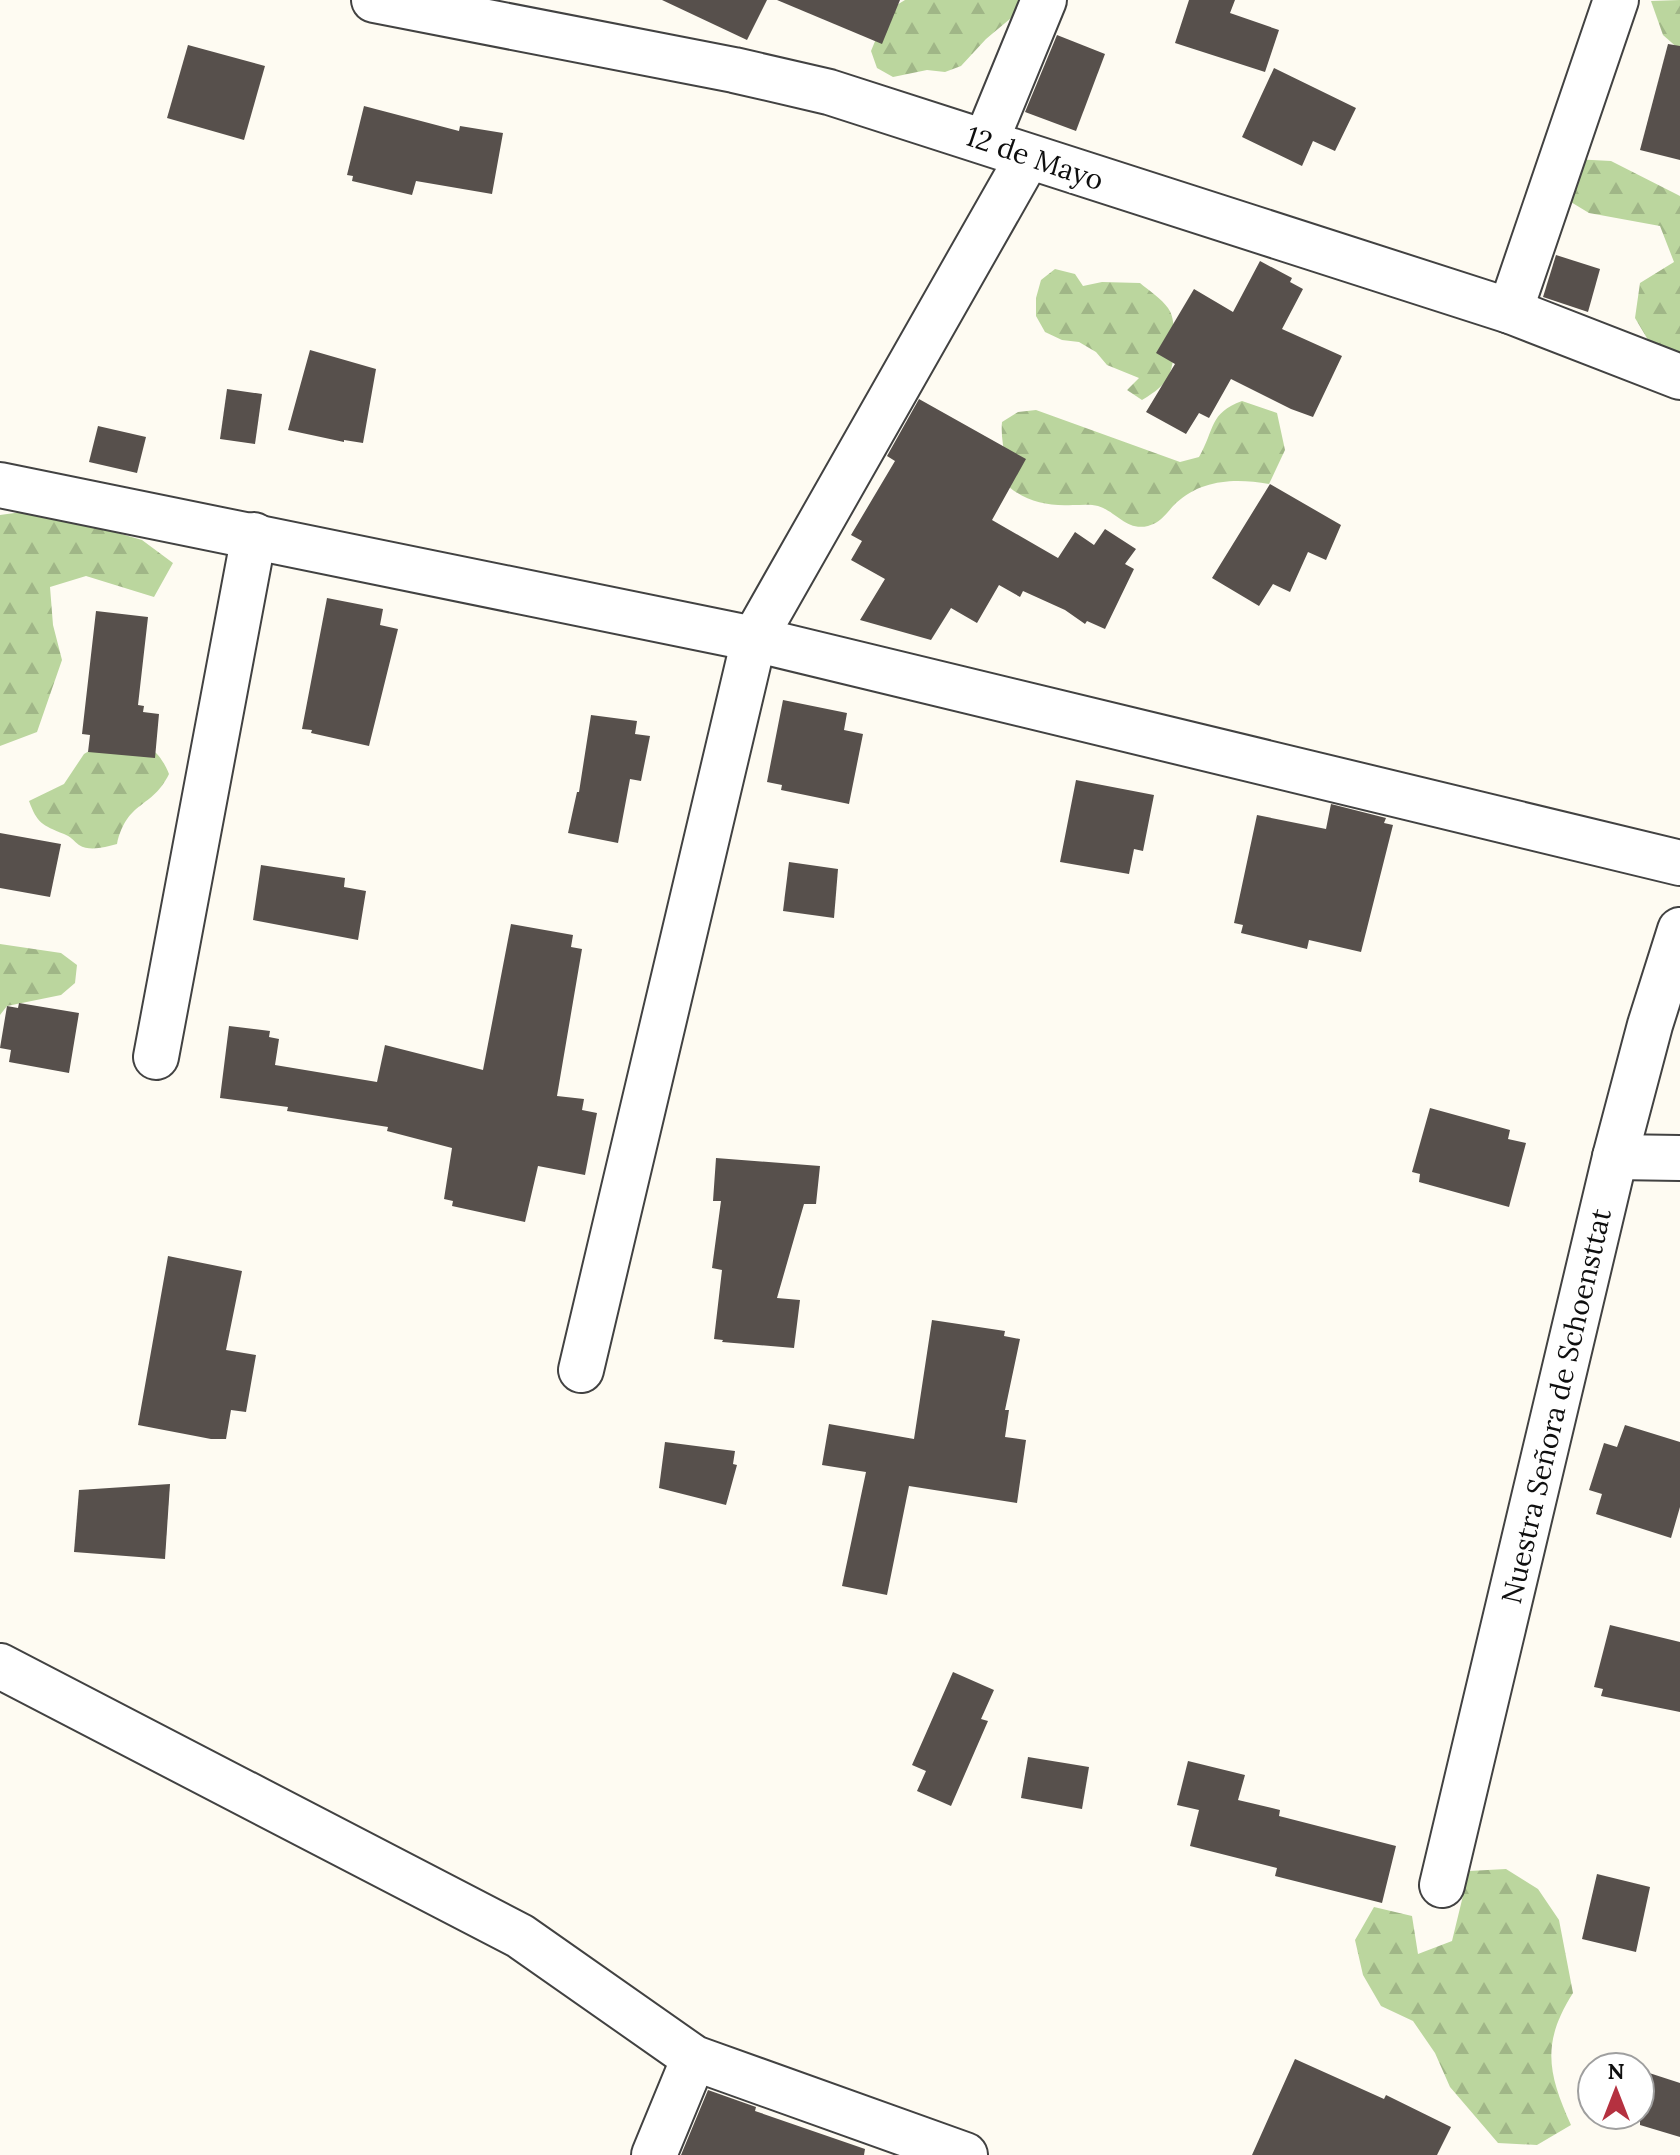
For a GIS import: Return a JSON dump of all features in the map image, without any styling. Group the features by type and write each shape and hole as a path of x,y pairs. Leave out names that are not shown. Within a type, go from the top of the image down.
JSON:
{"street":[{"name":"12 de Mayo","path":"374,0 444,7 816,88 1510,311 1680,377"},
{"path":"986,141 1044,0"},
{"path":"1510,311 1616,0"},
{"path":"581,1370 754,639 1028,157"},
{"path":"0,485 754,639 1680,863"},
{"path":"156,1057 254,535"},
{"name":"Nuestra Señora de Schoensttat","path":"1442,1885 1615,1157 1650,1025 1680,930"},
{"path":"1615,1157 1680,1158"},
{"path":"0,1666 520,1936 694,2058 965,2155"},
{"path":"654,2155 694,2058"}],"green space":[{"path":"905,0 1021,0 1017,13 986,39 961,66 945,72 927,70 893,77 877,68 871,51 882,14"},
{"path":"1680,0 1680,50 1663,35 1651,1"},
{"path":"1573,159 1611,161 1680,196 1680,359 1654,350 1635,318 1640,283 1674,262 1660,226 1589,213 1561,196"},
{"path":"1055,269 1075,274 1083,286 1102,282 1140,283 1159,298 1173,319 1174,350 1172,368 1159,388 1142,400 1127,390 1139,378 1107,365 1096,352 1079,342 1062,340 1045,332 1036,316 1036,298 1041,280"},
{"path":"1242,401 1277,413 1285,450 1269,484 1232,481 1208,485 1186,495 1157,522 1140,527 1098,506 1039,502 1009,487 1002,422 1018,412 1036,410 1180,462 1199,457 1218,417"},
{"path":"29,511 69,512 104,529 142,540 173,563 154,597 86,576 50,587 53,625 62,660 37,732 0,746 0,515"},
{"path":"101,744 134,744 150,749 157,754 169,774 155,794 127,819 117,844 88,848 41,822 29,801 64,784 84,754"},
{"path":"0,944 61,953 77,965 75,983 61,995 7,1006 0,1015"},
{"path":"1506,1869 1538,1889 1559,1920 1573,1993 1556,2028 1551,2059 1557,2090 1571,2125 1537,2145 1498,2143 1450,2087 1435,2053 1413,2021 1381,2006 1363,1975 1355,1940 1374,1907 1412,1916 1418,1954 1452,1941 1469,1871"}],"building":[{"path":"662,0 767,0 747,40"},
{"path":"777,0 900,0 882,44"},
{"path":"1189,0 1235,0 1230,13 1279,30 1265,72 1175,43"},
{"path":"1057,35 1105,54 1076,131 1025,112"},
{"path":"1668,44 1680,46 1680,160 1640,150"},
{"path":"188,45 265,66 244,140 167,118"},
{"path":"1274,68 1356,108 1335,151 1313,141 1302,166 1242,137"},
{"path":"364,106 459,131 460,126 503,133 492,194 416,181 412,195 352,181 353,176 347,175"},
{"path":"1556,255 1600,269 1588,312 1543,297"},
{"path":"1260,261 1292,278 1290,282 1303,289 1282,329 1342,356 1313,417 1231,379 1209,418 1199,413 1186,434 1146,412 1175,364 1156,353 1194,289 1233,312"},
{"path":"310,350 376,369 363,443 288,430"},
{"path":"227,389 262,394 255,444 220,439"},
{"path":"919,399 1026,459 992,520 1058,558 1075,532 1094,545 1105,529 1136,549 1125,564 1134,569 1105,629 1087,621 1085,624 1065,610 1023,591 1020,597 999,585 977,623 951,608 931,640 860,620 885,579 851,560 862,541 851,535 895,461 887,456"},
{"path":"98,426 146,437 137,473 89,462"},
{"path":"1270,484 1341,525 1326,560 1308,552 1290,592 1273,584 1259,606 1212,578"},
{"path":"327,598 383,609 380,625 398,629 369,746 302,729"},
{"path":"96,611 148,617 138,705 144,706 143,712 159,714 155,758 88,752 90,735 82,734"},
{"path":"783,700 847,713 844,730 863,734 849,804 781,790 782,785 767,782"},
{"path":"591,715 637,721 635,734 650,736 641,781 630,779 618,843 568,833 579,792"},
{"path":"1076,780 1154,795 1143,851 1134,849 1129,874 1060,862"},
{"path":"1331,804 1386,818 1384,823 1393,825 1361,952 1309,940 1307,949 1241,933 1243,925 1234,923 1257,815 1326,829"},
{"path":"0,833 61,844 50,897 0,888"},
{"path":"789,862 838,869 834,918 783,911"},
{"path":"261,865 345,878 344,887 366,891 358,940 253,920"},
{"path":"511,924 573,935 571,947 582,949 557,1096 584,1099 582,1110 597,1113 585,1175 538,1166 525,1222 452,1206 453,1201 444,1199 452,1148 387,1131 388,1127 287,1111 288,1107 220,1098 229,1026 270,1031 269,1037 279,1039 275,1065 377,1082 385,1045 483,1070"},
{"path":"19,1003 79,1013 69,1073 9,1062 11,1050 0,1048 7,1006 18,1008"},
{"path":"1430,1108 1510,1130 1508,1139 1526,1143 1509,1207 1419,1182 1420,1174 1412,1172"},
{"path":"716,1158 820,1166 816,1204 804,1204 777,1298 800,1300 794,1348 714,1339 722,1270 712,1268 721,1201 713,1201"},
{"path":"168,1256 242,1271 226,1350 256,1355 246,1412 231,1410 226,1439 138,1425"},
{"path":"932,1320 1005,1331 1004,1336 1020,1339 1005,1410 1009,1410 1005,1437 1026,1440 1017,1503 909,1486 887,1595 842,1586 866,1472 822,1465 829,1424 914,1439"},
{"path":"1625,1425 1680,1442 1680,1507 1671,1538 1596,1514 1602,1494 1589,1490 1604,1443 1617,1447"},
{"path":"665,1442 735,1451 733,1464 737,1465 726,1505 659,1488"},
{"path":"170,1484 165,1559 74,1552 79,1490"},
{"path":"1610,1625 1680,1642 1680,1712 1601,1696 1603,1689 1594,1687"},
{"path":"953,1672 994,1690 981,1719 988,1721 951,1806 917,1791 926,1771 912,1765"},
{"path":"1028,1757 1089,1767 1082,1809 1021,1798"},
{"path":"1188,1761 1245,1775 1238,1800 1280,1810 1279,1816 1396,1846 1382,1903 1275,1876 1277,1868 1190,1846 1199,1810 1177,1805"},
{"path":"1597,1874 1650,1887 1636,1952 1582,1939"},
{"path":"1295,2059 1384,2099 1386,2095 1451,2127 1437,2155 1252,2155"},
{"path":"1656,2075 1680,2083 1680,2137 1656,2130"},
{"path":"708,2090 756,2107 755,2111 865,2149 864,2155 681,2155"}]}
